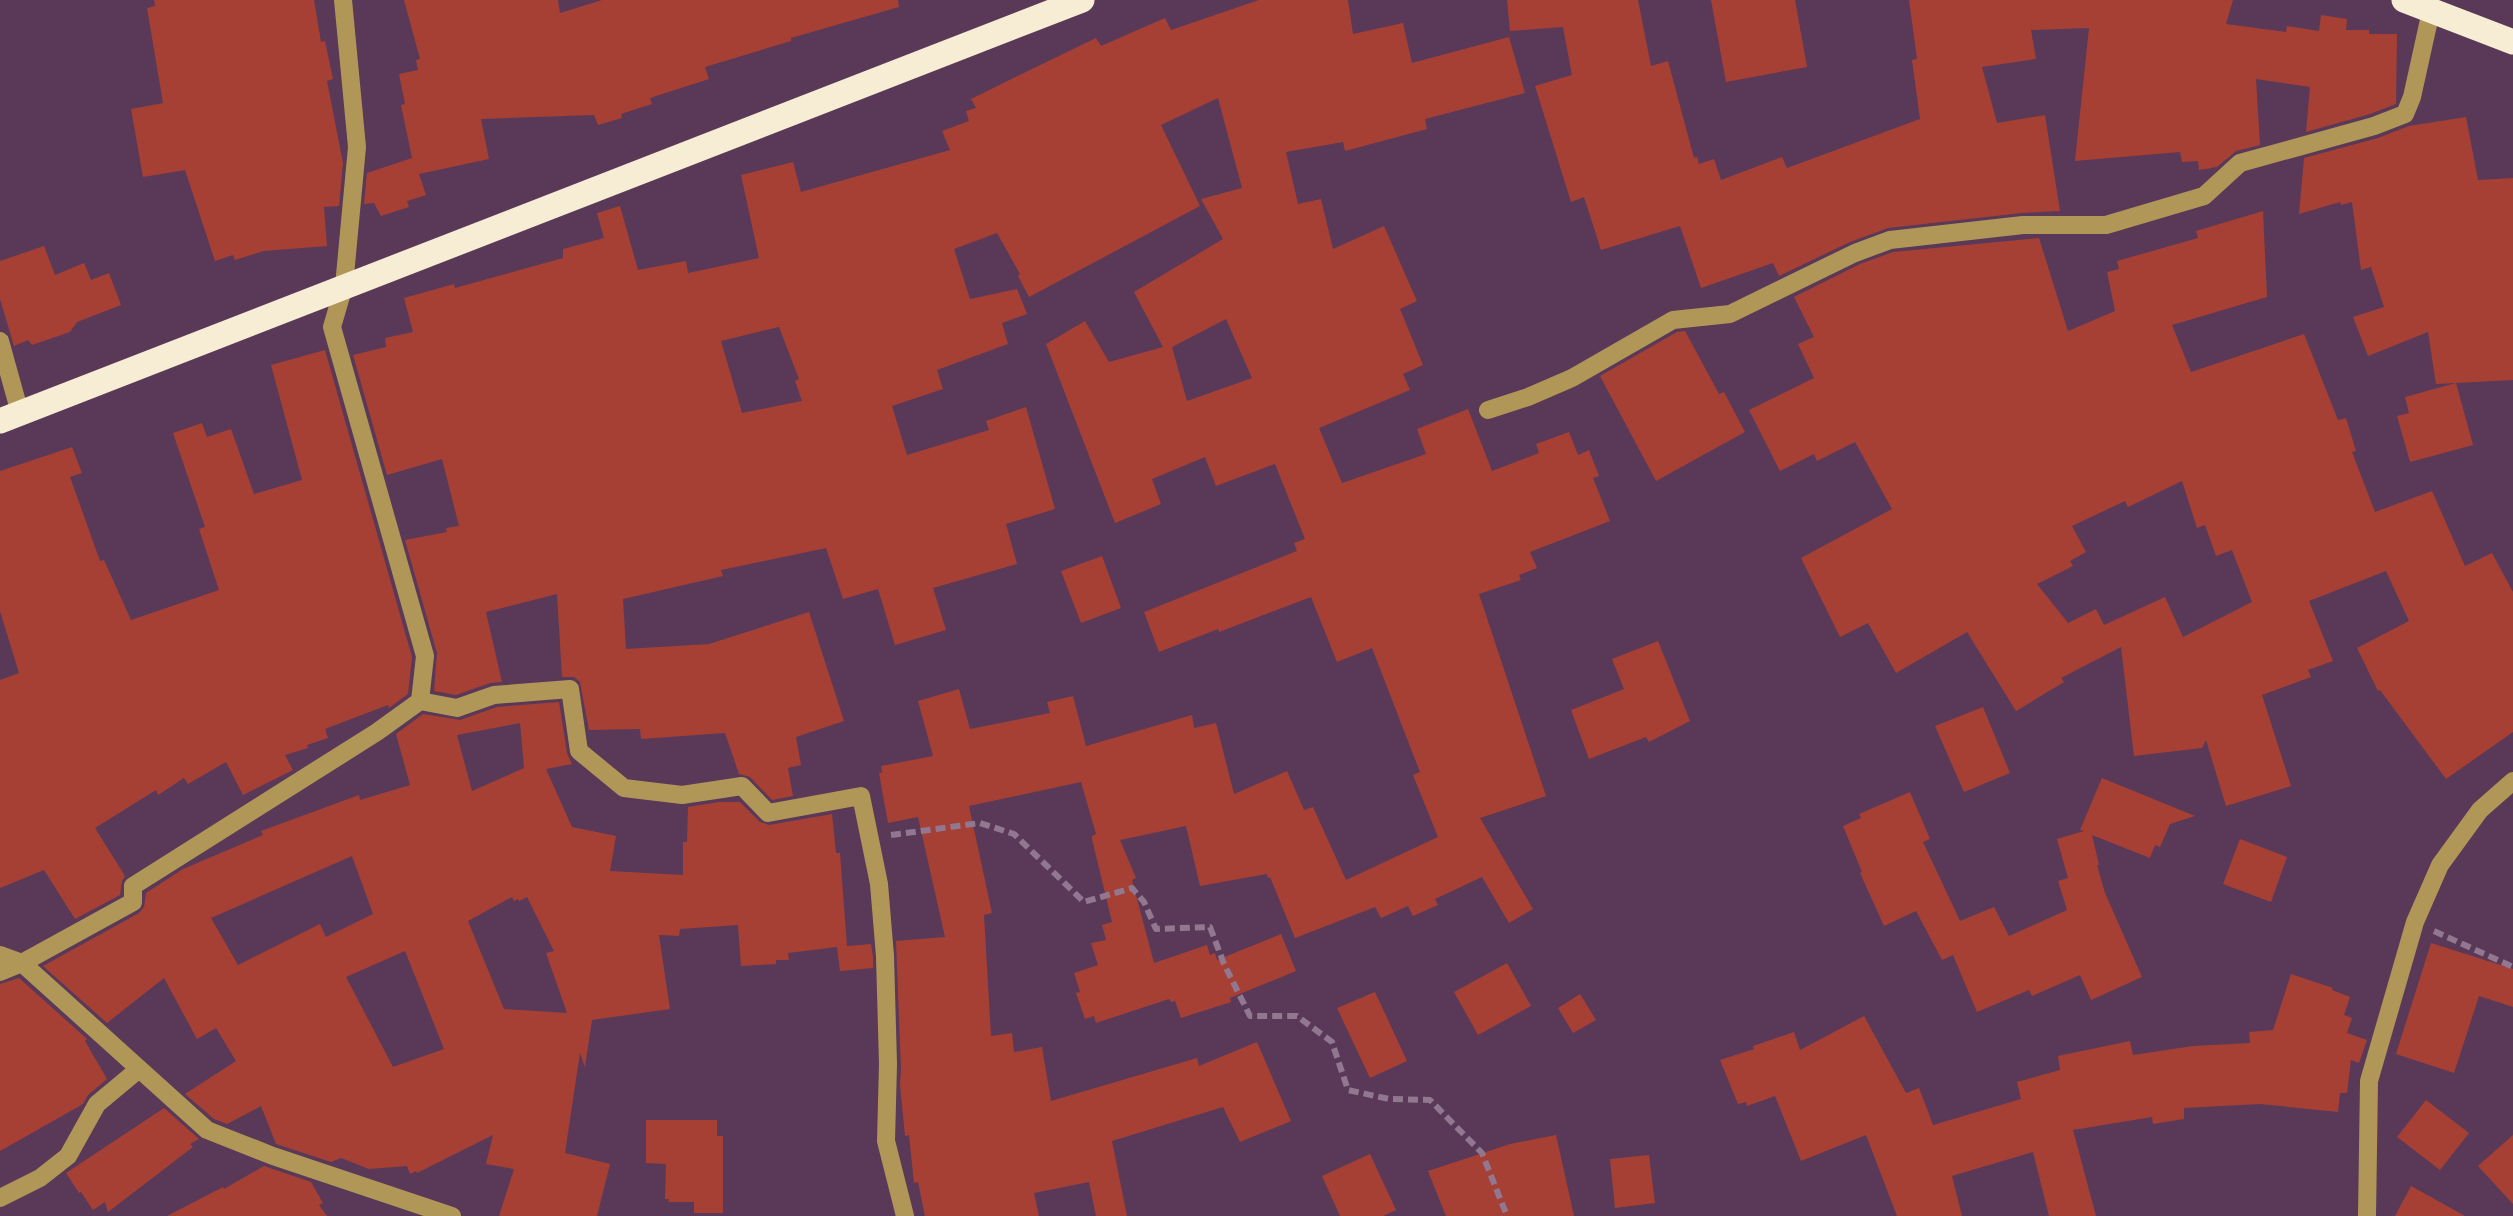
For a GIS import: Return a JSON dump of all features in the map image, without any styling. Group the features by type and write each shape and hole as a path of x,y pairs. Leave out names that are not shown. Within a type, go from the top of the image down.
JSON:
{"main road":[{"path":"10,417 1082,0"},
{"path":"2404,0 2513,42"}],"street":[{"path":"0,972 133,902 133,886 377,732 420,700 424,656 332,327 344,286 356,147 344,0"},
{"path":"1488,410 1528,398 1572,378 1673,320 1730,314 1890,240 2023,225 2106,225 2204,196 2240,163 2405,114 2431,11"},
{"path":"0,341 10,417"},
{"path":"420,700 457,708 494,694 570,689 580,751 624,788 682,795 742,786 768,814 861,796 879,884 885,956 886,1141 904,1216"},
{"path":"2367,1216 2368,1081 2415,922 2440,865 2480,810 2513,781"},
{"path":"0,955 22,963 206,1130 452,1216"},
{"path":"0,1198 40,1178 68,1156 97,1104 139,1069"}],"path":[{"path":"871,836 980,822 1014,834 1084,902 1132,888 1144,902 1156,929 1210,928 1250,1016 1297,1016 1332,1042 1348,1090 1389,1099 1430,1100 1482,1153 1506,1216"},
{"path":"2415,922 2513,967"}],"building":[{"path":"154,0 314,0 321,42 325,41 333,79 327,81 343,163 339,206 324,207 327,246 264,251 235,260 233,255 215,261 185,170 143,177 131,109 163,103 147,8 155,6"},
{"path":"404,0 558,0 560,13 602,0 898,0 899,7 705,67 709,79 650,98 652,104 598,125 594,115 481,119 489,159 419,174 426,195 407,201 409,207 381,216 374,203 364,204 367,173 412,158 399,74 418,70 416,60 420,59"},
{"path":"1259,0 1348,0 1353,34 1403,23 1412,63 1509,37 1525,93 1425,119 1427,129 1345,151 1343,142 1286,152 1298,204 1321,199 1333,249 1384,226 1417,301 1400,309 1423,365 1403,374 1410,390 1319,428 1342,483 1426,454 1417,429 1468,409 1492,471 1539,453 1536,444 1569,432 1578,455 1589,450 1599,476 1593,478 1610,521 1530,552 1537,568 1519,575 1521,580 1479,594 1546,796 1480,818 1533,909 1509,923 1482,877 1435,899 1438,905 1413,916 1408,906 1381,918 1375,907 1295,938 1267,874 1200,886 1186,826 1120,840 1136,878 1132,880 1154,963 1207,945 1210,955 1215,953 1217,960 1281,934 1296,971 1230,998 1231,1002 1181,1018 1175,1001 1169,999 1096,1023 1094,1016 1085,1019 1074,973 1098,965 1091,943 1106,940 1102,925 1112,922 1092,839 1096,834 1081,782 969,806 992,913 984,915 991,1036 1012,1033 1014,1052 1042,1047 1051,1101 1197,1058 1199,1066 1257,1042 1291,1121 1240,1142 1223,1107 1112,1141 1127,1216 1096,1216 1089,1182 1034,1193 1039,1216 925,1216 918,1182 914,1183 909,1135 905,1136 896,941 945,937 918,817 888,823 879,773 881,766 933,756 918,701 959,689 970,729 1050,713 1047,702 1073,696 1086,746 1192,715 1194,728 1216,723 1234,794 1287,771 1304,810 1313,807 1346,880 1438,837 1413,775 1420,772 1372,648 1337,662 1311,597 1159,652 1144,612 1297,551 1294,543 1305,539 1275,464 1216,486 1205,457 1152,479 1161,504 1115,523 1046,344 1085,321 1109,362 1163,347 1134,292 1223,239 1201,199 1242,188 1218,98 1161,125 1200,206 1029,297 997,233 954,249 970,299 1017,289 1027,314 1002,323 1008,344 937,370 943,389 892,406 907,455 989,430 986,421 1026,407 1055,509 1006,524 1017,564 933,588 946,630 895,645 878,589 843,599 826,548 721,570 723,576 623,599 626,649 709,644 809,612 844,721 796,737 801,765 788,768 793,796 772,800 750,777 739,774 725,733 641,739 640,729 589,730 580,682 574,677 562,677 557,594 486,612 502,682 456,695 434,691 437,653 405,540 459,526 442,459 387,475 353,355 386,347 385,338 413,332 404,298 563,258 563,249 604,238 597,213 620,206 638,270 686,261 688,273 759,258 741,175 793,162 801,192 950,150 942,131 969,121 966,111 976,108 971,99 1096,38 1101,46 1165,18 1171,30","holes":["1226,319 1252,378 1187,401 1172,347","779,327 799,379 795,381 802,401 742,413 721,341"]},
{"path":"1507,0 1638,0 1651,66 1668,61 1694,158 1699,164 1714,159 1721,180 1782,157 1787,168 1920,119 1909,0 2233,0 2226,24 2286,32 2287,26 2319,31 2321,15 2347,19 2346,30 2397,34 2396,104 2306,132 2310,87 2256,79 2260,145 2236,151 2217,167 2199,170 2198,161 2182,162 2180,152 2075,161 2089,28 2031,30 2036,59 1982,67 1997,123 2045,115 2060,211 1888,228 1779,276 1773,263 1701,288 1680,226 1601,250 1584,197 1571,202 1535,86 1572,75 1563,27 1510,31"},
{"path":"1711,0 1795,0 1807,67 1726,82"},
{"path":"2466,117 2478,180 2513,178 2513,380 2436,384 2428,332 2368,356 2353,317 2384,307 2371,267 2361,270 2352,202 2299,214 2304,158 2409,126"},
{"path":"2263,211 2267,297 2172,325 2191,372 2304,334 2338,420 2346,418 2356,451 2352,452 2375,512 2432,491 2465,566 2492,553 2513,592 2513,732 2446,779 2378,691 2357,648 2409,621 2386,571 2309,601 2333,661 2308,670 2311,677 2262,695 2291,786 2226,806 2206,740 2202,748 2134,756 2121,647 2061,678 2064,682 2016,711 1967,632 1896,673 1868,623 1840,637 1801,558 1892,509 1855,442 1817,461 1814,454 1780,471 1749,410 1814,378 1798,344 1814,337 1794,297 1893,252 2039,238 2068,331 2115,311 2107,272 2119,269 2117,261 2198,238 2196,231","holes":["2182,481 2197,528 2205,525 2216,556 2232,550 2252,602 2183,637 2165,597 2104,625 2096,609 2068,623 2037,584 2073,566 2070,561 2086,552 2072,526 2125,501 2128,507"]},
{"path":"44,246 55,275 84,263 91,280 109,273 121,305 77,322 70,332 32,345 28,340 14,346 0,299 0,261"},
{"path":"1685,331 1745,432 1656,481 1600,376"},
{"path":"325,350 412,657 408,694 389,708 388,705 325,729 328,738 285,755 293,770 243,795 226,762 188,784 184,778 158,795 156,790 95,828 125,876 120,895 75,919 44,870 0,888 0,680 19,673 0,611 0,471 72,447 82,473 70,477 100,561 104,560 131,620 219,590 199,529 205,527 173,433 202,423 207,437 231,429 254,494 302,480 271,365"},
{"path":"2456,383 2473,445 2410,462 2397,416 2409,413 2405,397"},
{"path":"1102,556 1121,608 1081,623 1061,571"},
{"path":"1658,641 1690,721 1649,742 1646,737 1589,759 1571,710 1624,689 1612,659"},
{"path":"559,702 572,764 546,769 572,827 616,836 610,871 683,875 688,807 740,802 760,822 769,825 832,814 836,853 840,853 847,946 871,944 873,968 840,971 837,947 788,953 789,960 776,960 776,964 741,966 738,925 680,929 679,936 659,935 670,1009 592,1020 585,1067 580,1053 565,1153 610,1164 597,1216 499,1216 514,1169 486,1164 493,1135 410,1174 407,1166 369,1169 341,1158 331,1162 276,1144 261,1106 227,1124 214,1119 185,1094 236,1061 216,1028 197,1039 164,978 107,1023 43,966 139,913 146,893 183,869 263,835 261,831 359,795 360,800 410,785 396,734 423,714 460,720 497,707","holes":["520,723 524,768 472,791 457,735","352,856 373,914 326,937 320,924 238,965 211,918","512,897 514,901 527,897 554,951 546,953 567,1013 504,1009 468,921","405,951 444,1049 393,1067 346,977"]},
{"path":"1983,707 2010,773 1964,792 1935,726"},
{"path":"2102,778 2195,816 2170,824 2160,847 2155,845 2150,858 2092,835 2105,893 2142,977 2091,1000 2080,975 2032,996 2029,990 1977,1012 1953,955 1942,960 1916,911 1884,926 1843,826 1861,818 1859,814 1910,792 1930,839 1923,842 1960,921 1994,907 2009,936 2067,910 2058,881 2068,878 2057,839 2084,831 2080,830"},
{"path":"2240,839 2287,857 2271,902 2223,884"},
{"path":"2431,943 2513,969 2513,1007 2479,996 2454,1073 2396,1054"},
{"path":"1507,963 1531,1006 1478,1035 1454,992"},
{"path":"2291,974 2350,997 2344,1015 2352,1018 2347,1033 2367,1040 2359,1063 2351,1060 2347,1093 2340,1093 2338,1112 2260,1104 2184,1108 2184,1119 2153,1124 2152,1117 2073,1130 2096,1216 2049,1216 2033,1152 1952,1176 1962,1216 1897,1216 1866,1135 1801,1161 1775,1096 1747,1106 1746,1102 1738,1104 1720,1060 1794,1032 1800,1050 1864,1016 1906,1093 1919,1088 1933,1125 2021,1099 2017,1082 2060,1070 2058,1056 2130,1041 2133,1055 2250,1043 2249,1032 2273,1030"},
{"path":"19,978 87,1039 107,1079 83,1104 0,1151 0,984"},
{"path":"1375,992 1407,1061 1370,1078 1337,1008"},
{"path":"1580,994 1596,1020 1573,1033 1558,1008"},
{"path":"2426,1100 2469,1133 2440,1170 2397,1137"},
{"path":"164,1108 199,1139 108,1212 105,1202 93,1210 66,1173"},
{"path":"646,1120 717,1120 717,1136 723,1136 723,1213 694,1213 694,1202 665,1199 666,1164 646,1163"},
{"path":"1556,1135 1574,1216 1446,1216 1428,1171 1510,1144"},
{"path":"2513,1135 2513,1204 2478,1166"},
{"path":"1370,1154 1396,1210 1383,1216 1340,1216 1322,1176"},
{"path":"1649,1155 1655,1203 1615,1208 1610,1159"},
{"path":"264,1166 311,1182 327,1216 167,1216 224,1189"},
{"path":"2411,1186 2465,1216 2395,1216"}]}
